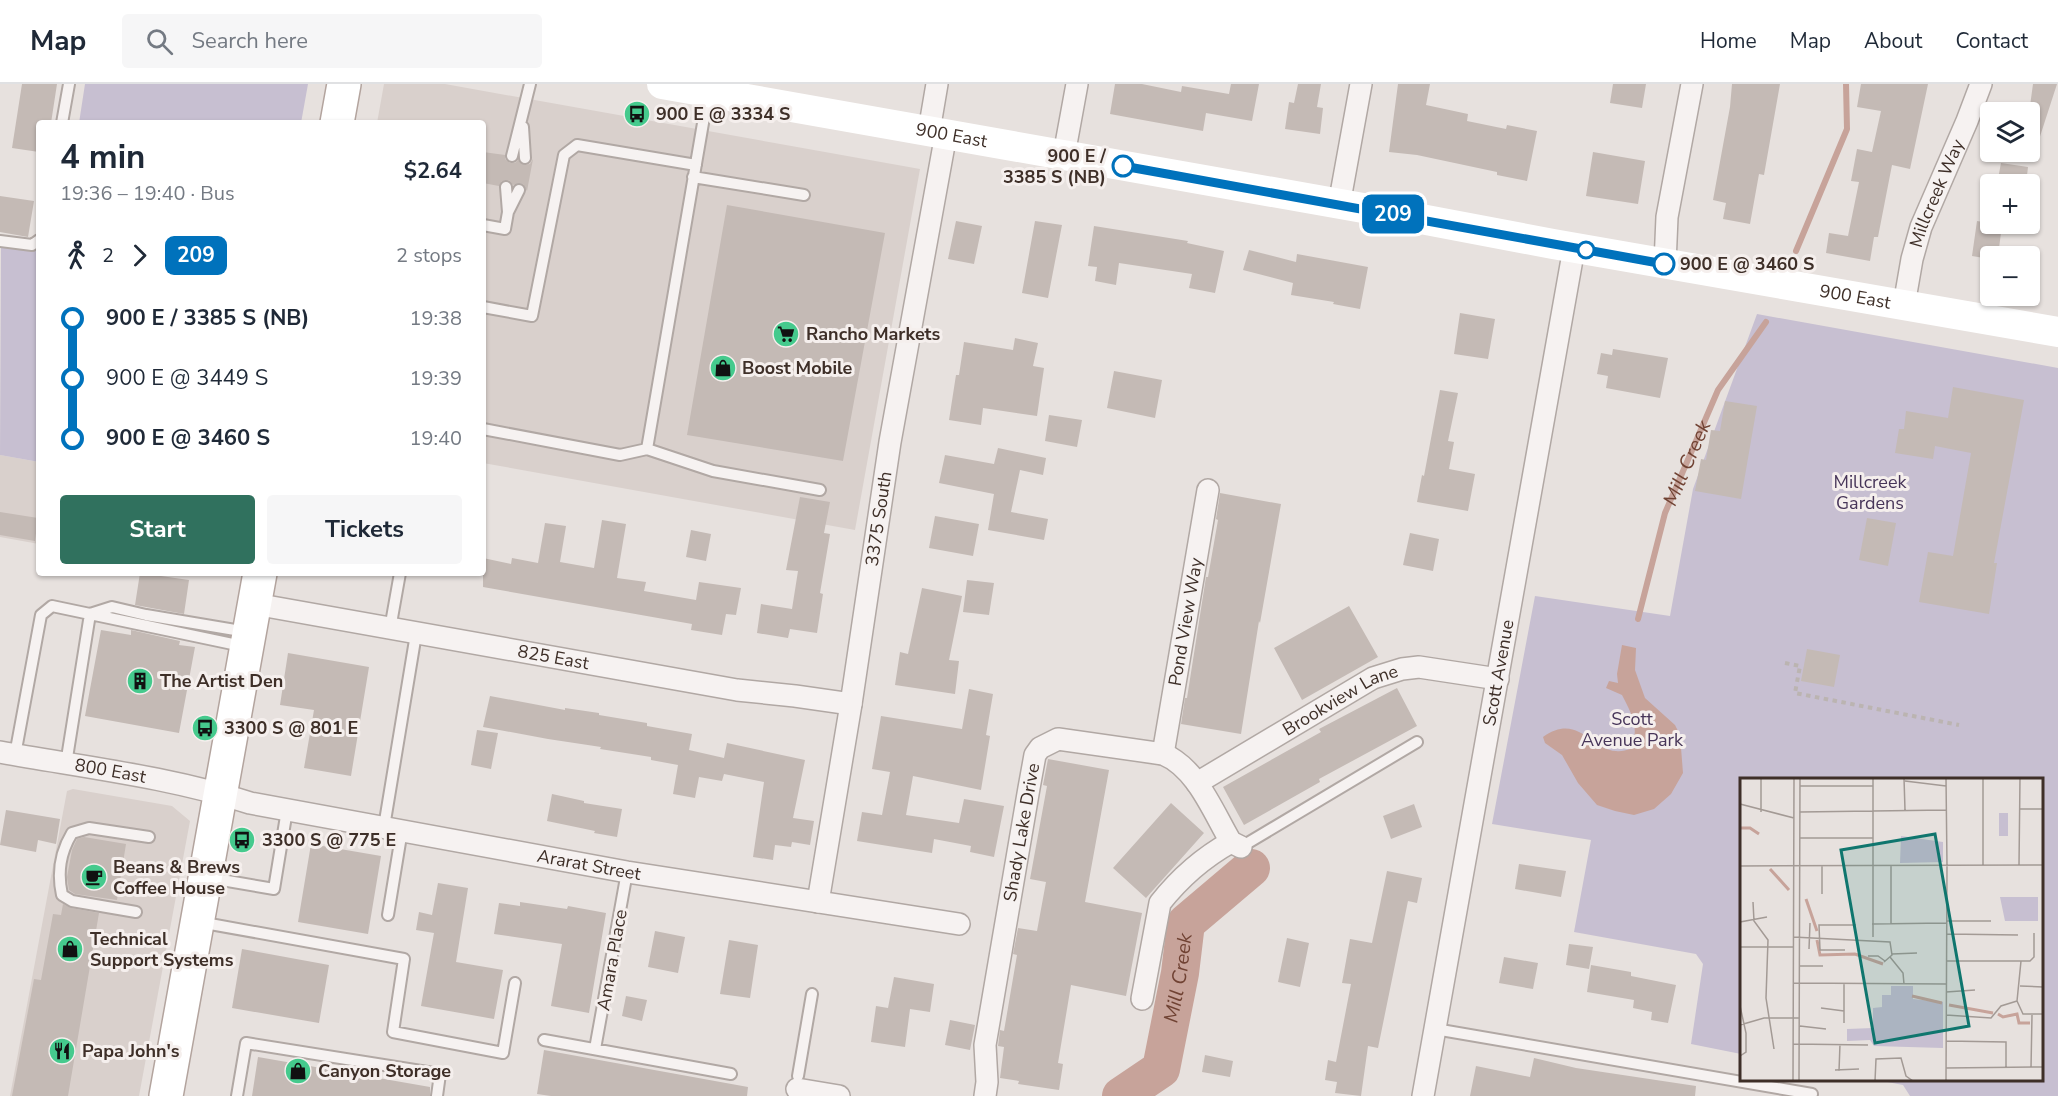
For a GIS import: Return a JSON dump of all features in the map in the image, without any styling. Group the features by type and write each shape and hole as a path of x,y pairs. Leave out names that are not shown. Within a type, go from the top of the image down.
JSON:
{"main road":[{"path":"338,120 344,84"},
{"name":"900 East","path":"662,84 709,88 938,133 1574,248 2058,332"},
{"path":"166,1096 253,614"}],"street":[{"name":"3375 South","path":"818,902 851,704 938,133 937,84"},
{"path":"1064,155 1077,84"},
{"path":"1339,205 1361,84"},
{"path":"1665,264 1667,217 1692,84"},
{"name":"Millcreek Way","path":"1904,305 1921,227 1981,84"},
{"name":"Scott Avenue","path":"1423,1096 1574,248"},
{"name":"Pond View Way","path":"1163,754 1208,490"},
{"name":"825 East","path":"253,614 390,629 737,690 851,704"},
{"name":"Brookview Lane","path":"1197,783 1374,678 1390,672 1419,667 1498,679"},
{"name":"Shady Lake Drive","path":"985,1096 986,1045 1035,755 1040,748 1058,739 1163,754 1174,759 1197,783 1236,844"},
{"name":"800 East","path":"8,754 221,794"},
{"name":"Ararat Street","path":"221,794 250,803 627,872 959,924"},
{"path":"1142,999 1160,903 1213,852 1236,844"},
{"path":"794,1087 838,1096"}],"lane":[{"path":"63,120 69,84"},
{"path":"512,156 530,84"},
{"path":"647,449 709,88"},
{"path":"523,117 525,158"},
{"path":"486,308 532,316 564,155 577,145 696,165"},
{"path":"693,177 804,195"},
{"path":"486,226 506,229 508,212 506,187"},
{"path":"508,212 519,190"},
{"path":"0,241 32,245 36,242"},
{"path":"486,430 620,454 647,449 713,471 820,490"},
{"path":"390,629 399,576"},
{"path":"8,754 41,615 52,606 90,614 253,614"},
{"path":"66,764 90,614"},
{"path":"388,915 393,829 416,634"},
{"path":"1236,844 1417,742"},
{"path":"207,877 274,889 287,810"},
{"path":"136,912 72,901 62,895 58,876 63,848 72,833 89,828 149,837"},
{"name":"Amara Place","path":"596,1049 627,872"},
{"path":"199,922 404,959 393,1032 502,1053 515,983"},
{"path":"794,1087 812,994"},
{"path":"1435,1029 1812,1094 1811,1096"},
{"path":"544,1040 731,1074"},
{"path":"237,1096 246,1043 441,1074 436,1096"}],"path":[{"path":"1785,663 1800,666 1795,693 1959,724"}],"shaded area":[{"path":"384,84 445,84 920,169 855,530 486,464 486,120 378,120"},
{"path":"0,455 36,461 36,543 0,537"},
{"path":"1622,645 1636,648 1635,670 1645,698 1675,725 1680,735 1683,773 1671,794 1654,809 1634,815 1597,805 1578,783 1562,755 1545,743 1543,737 1555,730 1566,728 1583,734 1607,749 1620,751 1630,749 1635,735 1634,721 1622,695 1606,688 1609,681 1618,683 1617,674"},
{"path":"73,789 172,806 190,821 139,1096 10,1096 67,791"}],"green space":[{"path":"85,84 308,84 302,120 79,120"},
{"path":"1,241 36,248 36,461 0,455"},
{"path":"1757,314 2058,368 2058,1096 1910,1096 1903,1085 1882,1081 2043,1081 2043,778 1740,778 1740,1054 1691,1044 1703,964 1696,954 1574,932 1591,840 1492,824 1535,596 1670,616 1693,489"}],"building":[{"path":"22,84 57,84 51,120 36,120 36,152 12,148"},
{"path":"1115,84 1142,84 1181,92 1182,86 1229,94 1231,84 1259,84 1252,121 1206,113 1203,131 1110,114"},
{"path":"1298,84 1321,84 1317,107 1323,108 1320,134 1285,129 1289,102 1294,103"},
{"path":"1398,84 1430,84 1426,105 1468,114 1467,121 1506,129 1507,125 1537,131 1527,181 1497,175 1497,172 1417,155 1389,152"},
{"path":"1613,84 1646,84 1642,108 1610,103"},
{"path":"1732,84 1780,84 1764,175 1759,174 1750,224 1723,219 1726,203 1713,200"},
{"path":"1861,84 1928,84 1910,169 1892,165 1878,237 1874,237 1870,261 1826,253 1829,233 1848,236 1859,182 1851,181 1857,149 1872,152 1881,111 1857,107"},
{"path":"2033,84 2057,84 2040,136 2040,102 2031,102"},
{"path":"486,152 505,155 505,159 510,163 518,160 525,165 530,164 533,159 527,191 523,184 513,185 509,180 502,181 499,186 486,184"},
{"path":"1593,152 1645,161 1638,204 1586,196"},
{"path":"2001,163 2028,167 2027,174 1999,174"},
{"path":"0,196 34,201 28,237 0,232"},
{"name":"Rancho Markets","path":"727,205 885,233 843,461 687,435"},
{"path":"956,221 982,226 974,264 948,259"},
{"path":"1035,221 1062,225 1048,298 1022,293"},
{"path":"1977,221 1980,221 1980,234 2001,234 1999,246 1980,246 1980,257 1972,256"},
{"path":"1094,226 1188,241 1187,243 1224,251 1215,293 1189,288 1192,274 1119,263 1116,285 1095,281 1097,267 1088,266"},
{"path":"1249,250 1296,262 1297,254 1368,267 1360,309 1291,295 1293,283 1243,270"},
{"path":"1460,313 1495,319 1488,359 1454,354"},
{"path":"1015,338 1038,343 1033,366 1044,368 1037,416 983,408 981,425 949,420 964,342 1013,350"},
{"path":"1613,349 1668,358 1660,398 1606,388 1608,376 1597,374 1601,353 1612,355"},
{"path":"1114,371 1162,380 1155,418 1107,408"},
{"path":"1953,387 2024,400 1994,563 1997,563 1989,614 1919,602 1928,552 1953,556 1971,453 1935,446 1933,459 1895,453 1899,429 1904,429 1906,411 1948,418"},
{"path":"1440,390 1458,393 1448,441 1454,442 1449,469 1475,474 1468,511 1417,502"},
{"path":"1725,401 1757,406 1741,499 1695,491 1701,459 1706,460 1711,430 1720,431"},
{"path":"1049,415 1082,420 1077,447 1045,441"},
{"path":"998,448 1046,458 1043,475 1020,470 1011,512 1048,519 1044,540 988,530 994,494 939,483 945,455 994,464"},
{"path":"1220,493 1281,504 1241,734 1181,724 1218,520 1216,519"},
{"path":"800,497 830,502 824,533 830,534 820,593 823,594 817,633 790,629 788,638 757,633 761,604 792,609 798,571 786,570"},
{"path":"0,512 36,518 35,541 0,535"},
{"path":"935,516 979,524 973,556 929,548"},
{"path":"1867,518 1896,523 1888,566 1859,560"},
{"path":"602,520 626,524 617,578 646,582 644,591 696,600 699,582 741,588 736,615 726,614 722,635 691,630 692,624 483,587 483,576 486,576 486,559 511,564 512,558 538,563 545,523 566,526 560,562 594,568"},
{"path":"691,530 711,534 706,561 686,557"},
{"path":"1410,533 1439,539 1433,571 1403,565"},
{"path":"140,576 189,580 184,614 135,605"},
{"path":"967,580 994,583 989,615 963,612"},
{"path":"922,588 962,596 949,660 959,661 955,694 895,685 900,652 908,654"},
{"path":"1349,606 1378,657 1302,700 1274,648"},
{"name":"The Artist Den","path":"101,630 131,635 131,630 180,641 179,645 195,647 179,733 85,716"},
{"path":"1807,649 1840,655 1834,687 1801,681"},
{"path":"288,653 369,667 351,776 304,768 314,710 280,705"},
{"path":"1397,688 1417,726 1319,779 1320,782 1244,825 1223,787 1321,732 1319,729"},
{"path":"969,689 993,694 986,735 990,736 981,790 913,776 906,815 959,823 964,799 1004,806 994,857 970,852 971,846 934,839 932,853 857,841 862,812 882,815 890,772 872,769 881,716 962,729"},
{"path":"490,696 565,710 565,708 599,713 599,715 647,723 647,726 692,734 689,750 724,758 727,743 805,760 793,818 814,821 810,845 792,842 791,847 775,845 773,860 753,857 764,782 724,774 722,781 699,777 695,798 673,794 678,765 651,760 651,757 600,749 601,747 483,727"},
{"path":"477,730 498,733 491,769 471,765"},
{"path":"1048,759 1109,770 1085,902 1142,913 1126,996 1071,985 1058,1063 1063,1064 1059,1090 1018,1084 1019,1081 1000,1078 1004,1047 998,1046 1000,1030 1004,1031 1017,955 1013,954 1018,928 1037,931 1046,882 1030,879 1047,786 1043,785"},
{"path":"552,794 584,801 584,803 622,809 617,837 547,821"},
{"path":"1171,803 1204,833 1146,898 1113,868"},
{"path":"1414,804 1422,827 1391,839 1383,816"},
{"path":"6,810 60,819 56,844 38,840 36,852 0,845"},
{"name":"Beans & Brews Coffee House","path":"84,837 126,844 117,900 75,894 69,890 67,877 72,850 77,839"},
{"path":"311,844 381,856 368,934 298,922"},
{"path":"1519,864 1566,871 1561,897 1515,889"},
{"path":"1387,871 1422,878 1417,903 1408,901 1378,1048 1368,1046 1361,1096 1335,1093 1337,1082 1325,1080 1328,1060 1336,1062 1351,984 1342,983 1350,939 1372,943"},
{"path":"438,883 468,888 456,962 503,970 494,1019 421,1006 434,933 416,930 419,912 432,915"},
{"path":"520,902 567,909 568,906 606,913 589,1013 551,1006 562,944 494,934 499,903 520,906"},
{"path":"63,904 71,908 99,913 68,1096 12,1096 34,979 41,980 53,914 61,915"},
{"path":"655,931 685,937 678,973 648,967"},
{"path":"1287,938 1309,943 1300,987 1278,982"},
{"path":"729,940 758,945 750,998 720,994"},
{"path":"1569,944 1593,947 1589,969 1566,965"},
{"path":"242,949 329,965 319,1023 232,1008"},
{"path":"1504,957 1538,963 1533,989 1499,983"},
{"path":"1591,965 1631,972 1631,976 1676,985 1668,1023 1651,1020 1652,1012 1633,1008 1634,1000 1587,992"},
{"path":"894,977 934,984 930,1012 910,1009 905,1047 871,1042 876,1006 888,1008"},
{"path":"626,996 647,1000 642,1021 622,1016"},
{"path":"950,1020 975,1025 970,1050 945,1045"},
{"path":"544,1050 748,1087 747,1096 551,1096 537,1094"},
{"path":"1205,1055 1233,1061 1230,1077 1202,1072"},
{"name":"Canyon Storage","path":"258,1057 430,1087 430,1096 252,1096"},
{"path":"1534,1058 1576,1068 1696,1086 1695,1096 1470,1096 1476,1066 1530,1077"}],"waterway":[{"name":"Mill Creek","path":"1796,251 1847,129 1846,84"},
{"name":"Mill Creek","path":"1638,619 1665,513 1718,390 1766,322"},
{"name":"Mill Creek","path":"1121,1096 1161,1069 1180,973 1186,923 1251,868"}],"bus line":[{"name":"209","path":"1123,166 1664,264"}],"place":[{"name":"900 E @ 3334 S","path":"637,114"},
{"name":"900 E / 3385 S (NB)","path":"1123,166"},
{"name":"900 E @ 3460 S","path":"1664,264"},
{"name":"Rancho Markets","path":"786,334"},
{"name":"Boost Mobile","path":"723,368"},
{"name":"The Artist Den","path":"140,681"},
{"name":"3300 S @ 801 E","path":"205,728"},
{"name":"3300 S @ 775 E","path":"242,840"},
{"name":"Beans & Brews Coffee House","path":"94,877"},
{"name":"Technical Support Systems","path":"70,949"},
{"name":"Papa John's","path":"62,1051"},
{"name":"Canyon Storage","path":"298,1071"}],"park label":[{"name":"Millcreek Gardens","path":"1870,492"},
{"name":"Scott Avenue Park","path":"1632,729"}]}
